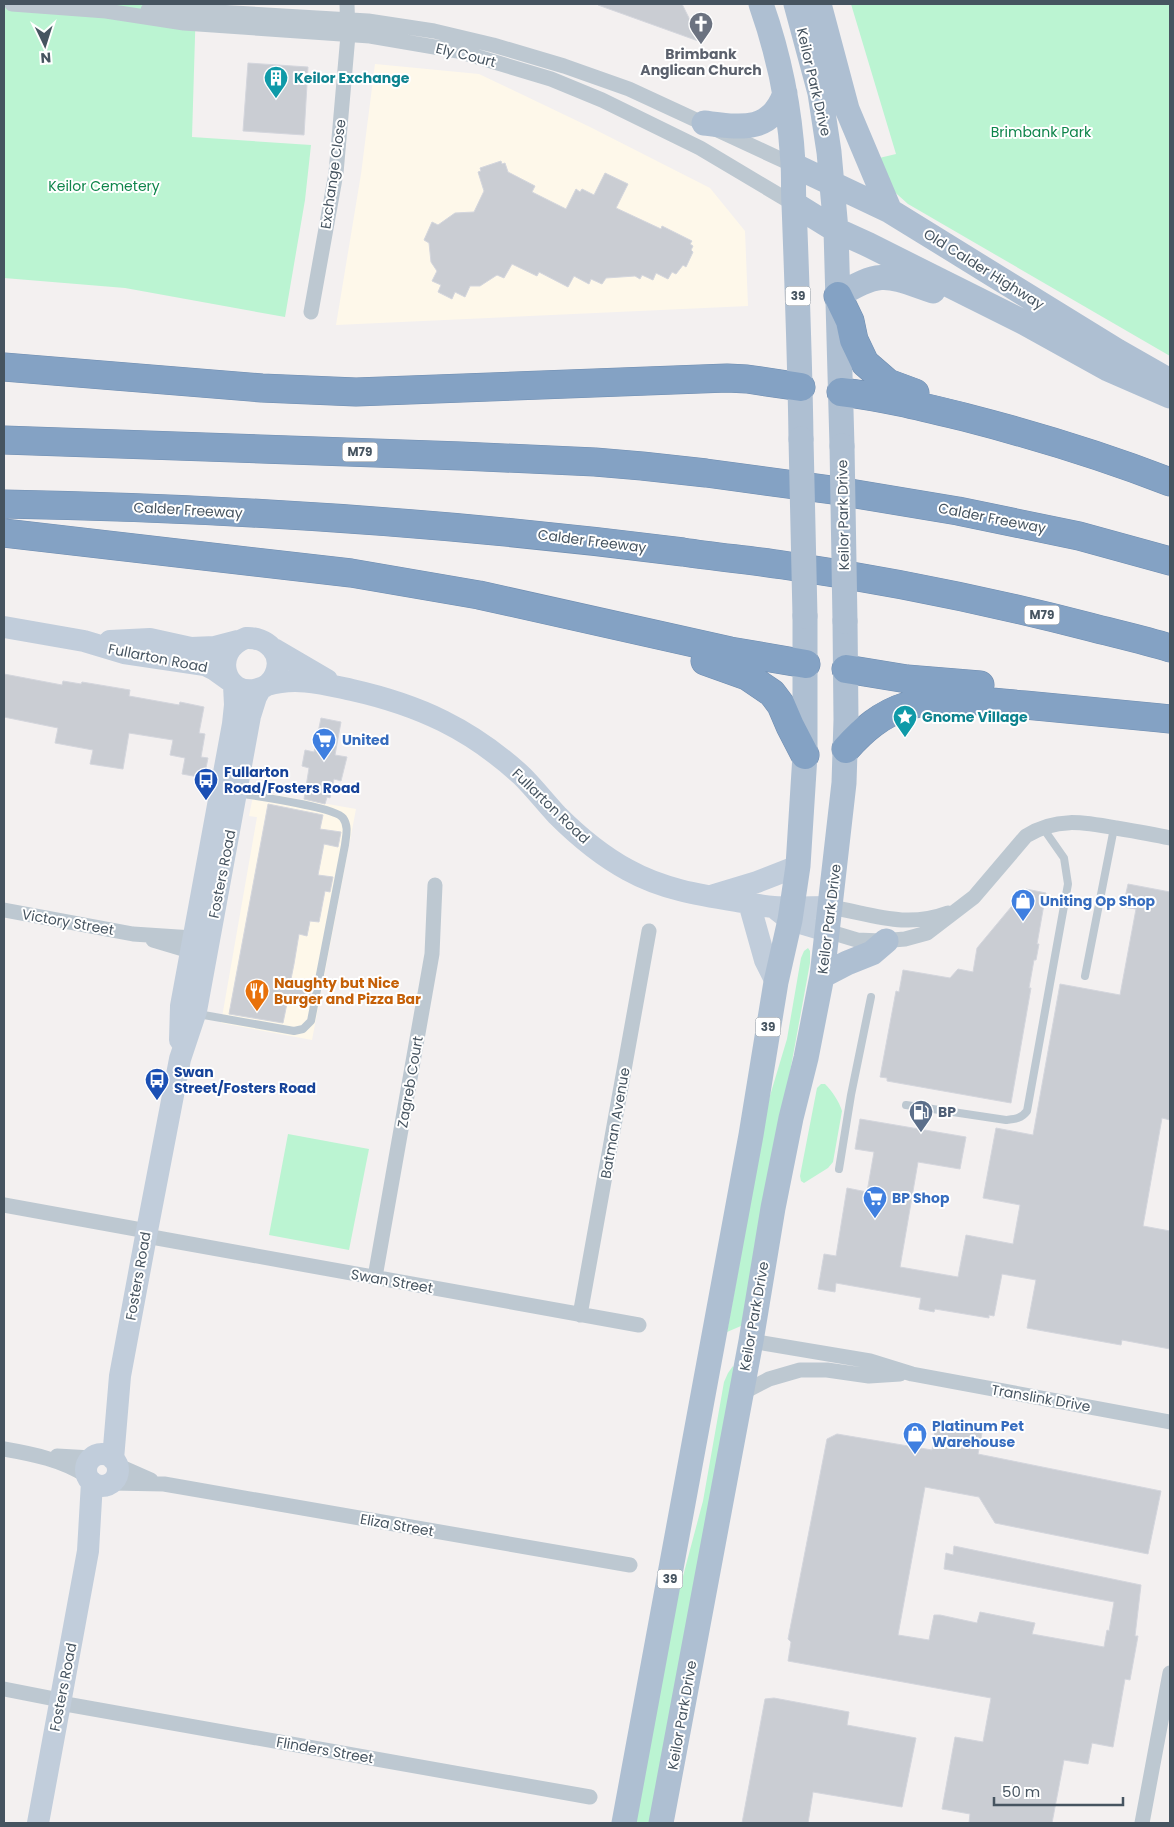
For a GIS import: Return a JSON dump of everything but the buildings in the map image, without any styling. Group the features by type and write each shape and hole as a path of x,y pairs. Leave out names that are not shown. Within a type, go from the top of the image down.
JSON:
{"highway":[{"path":"838,296 850,321 854,340 862,358 877,375 888,383 963,408 1002,427"},
{"path":"4,368 313,392 404,391 727,378 801,387"},
{"path":"841,392 884,398 1002,427 1132,467 1170,482"},
{"path":"4,422 459,444 595,462"},
{"name":"Calder Freeway","path":"4,440 595,462 714,474 905,502 1079,536 1170,561"},
{"name":"Calder Freeway","path":"4,504 154,508 372,521 506,532 642,547 860,577 998,605 1170,648"},
{"path":"4,533 351,573 479,595 730,651 806,664"},
{"path":"569,615 747,676 772,693 782,705 790,726 805,755"},
{"path":"846,669 907,679 1087,696 1170,709"},
{"path":"846,749 877,719 907,706 948,700 992,702 1170,719"}],"main road":[{"name":"39","path":"624,1823 751,1134 776,982 785,911 798,866 805,755 806,664 801,387 793,165 785,93 761,4"},
{"name":"Keilor Park Drive","path":"661,1823 773,1208 822,976 842,812 846,749 846,669 836,230 820,93 796,4"},
{"path":"819,4 847,109 890,211"},
{"path":"704,124 743,126 762,122 776,113 785,93"},
{"name":"Old Calder Highway","path":"793,165 890,211 1117,351 1170,381"},
{"name":"Old Calder Highway","path":"794,204 836,230 870,245 1025,323 1108,369 1170,396"},
{"path":"838,296 868,280 881,277 891,278 1025,323"},
{"path":"801,387 841,392"},
{"name":"Fullarton Road","path":"4,626 84,641 124,653 205,666 215,670 232,682"},
{"path":"254,638 262,640 274,649 277,665 276,673 264,687 247,690 232,682 226,672 224,663 227,654 231,646 238,641 254,638"},
{"name":"Fullarton Road","path":"84,641 123,642 150,639 191,648 215,647 238,641"},
{"name":"Fullarton Road","path":"274,649 336,686"},
{"path":"806,664 846,669"},
{"name":"Fullarton Road","path":"264,687 286,680 336,686 392,700 426,712 449,723 507,763 523,777 562,820 605,856 651,882 679,891 829,919"},
{"name":"Fosters Road","path":"229,792 234,713 232,682"},
{"name":"Fosters Road","path":"180,1059 180,1006 197,945 229,792 256,697 264,687"},
{"path":"709,897 757,882 798,866"},
{"path":"749,903 765,960 776,982"},
{"path":"822,976 847,962 872,953 886,941"},
{"name":"Fosters Road","path":"38,1823 88,1551 98,1525 102,1470 146,1233 180,1059 196,1014 197,945"},
{"path":"714,1334 750,1341"}],"street":[{"name":"Ely Court","path":"12,4 106,11 184,23 348,35 404,42 458,52 551,79 602,100 700,148 794,204"},
{"name":"Ely Court","path":"106,11 347,11 494,45 564,66 629,89 793,165"},
{"name":"Exchange Close","path":"311,312 336,173 348,35 347,11"},
{"path":"602,100 608,82"},
{"path":"829,919 857,940 886,941 905,939 927,933 979,892 1026,836 1043,828 1071,822 1086,822 1170,838"},
{"name":"Zagreb Court","path":"375,1277 432,954 435,885"},
{"path":"829,919 872,917 920,920 938,917 958,909"},
{"name":"Victory Street","path":"4,910 133,934 173,947 197,945"},
{"name":"Batman Avenue","path":"580,1314 649,931"},
{"name":"Swan Street","path":"4,1205 375,1277 639,1325"},
{"name":"Translink Drive","path":"750,1341 870,1361 912,1374 1170,1422"},
{"name":"Translink Drive","path":"740,1394 769,1378 800,1370 827,1370 869,1376 912,1374"},
{"name":"Eliza Street","path":"4,1448 36,1454 72,1466 132,1473 164,1484 630,1565"},
{"path":"1142,1823 1170,1673"},
{"name":"Flinders Street","path":"4,1690 60,1702 590,1797"}],"lane":[{"path":"196,1014 294,1031 303,1029 311,1021 347,830 344,819 340,815 325,810 229,792"},
{"path":"906,1105 1006,1120 1017,1119 1027,1111 1068,884 1064,858 1043,828"},
{"path":"1085,976 1114,828"},
{"path":"839,1169 870,998"}],"shaded area":[{"path":"375,64 479,74 590,127 710,188 745,231 748,306 336,325 361,174"},
{"path":"254,791 356,809 312,1040 221,1023 257,817 249,816"}],"green space":[{"name":"Keilor Cemetery","path":"4,4 196,4 192,137 311,145 305,200 285,317 125,288 4,278"},
{"name":"Brimbank Park","path":"851,4 1170,4 1170,356 908,204 889,187 875,159 896,154"},
{"path":"808,948 810,951 810,963 744,1323 727,1332 769,1099 787,1039 801,958 804,951"},
{"path":"821,1084 825,1084 830,1090 842,1111 833,1162 828,1168 804,1183 801,1181 800,1176 817,1088"},
{"path":"288,1134 369,1149 349,1250 269,1235"},
{"path":"733,1366 652,1823 634,1823 674,1610 703,1501 724,1382"}],"place":[{"name":"Brimbank Anglican Church","path":"701,45"},
{"name":"Keilor Exchange","path":"276,99"},
{"name":"Gnome Village","path":"905,738"},
{"name":"United","path":"324,761"},
{"name":"Fullarton Road/Fosters Road","path":"206,801"},
{"name":"Uniting Op Shop","path":"1023,922"},
{"name":"Naughty but Nice Burger and Pizza Bar","path":"257,1012"},
{"name":"Swan Street/Fosters Road","path":"157,1101"},
{"name":"BP","path":"921,1133"},
{"name":"BP Shop","path":"875,1219"},
{"name":"Platinum Pet Warehouse","path":"915,1455"}]}
